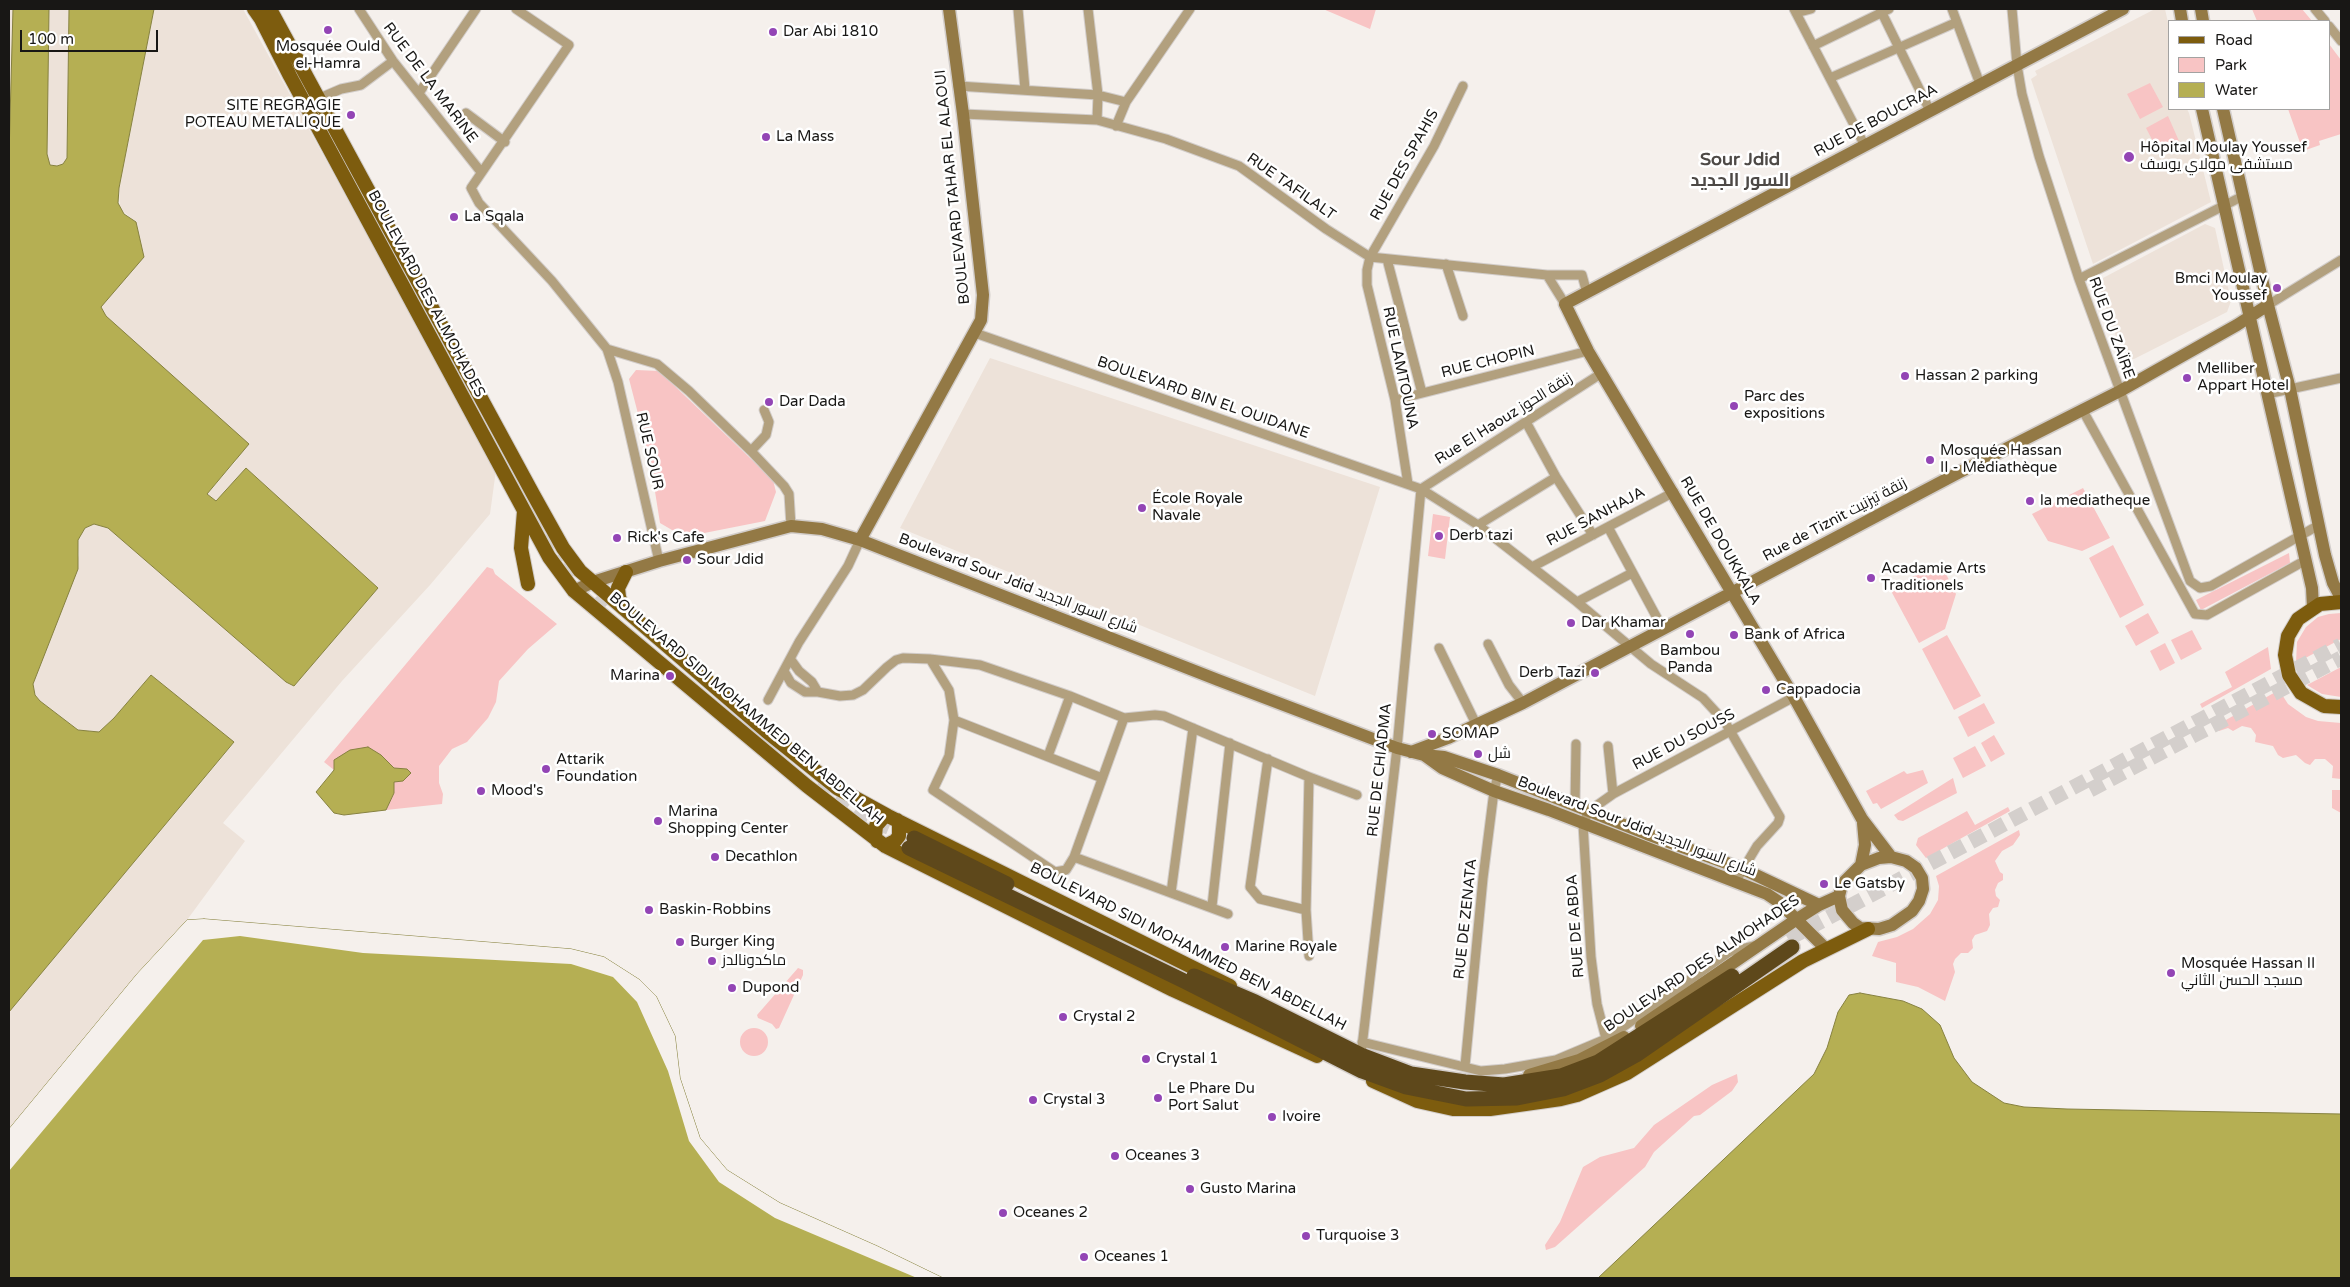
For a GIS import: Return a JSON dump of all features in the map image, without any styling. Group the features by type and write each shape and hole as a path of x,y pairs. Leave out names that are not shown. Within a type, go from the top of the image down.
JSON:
{"highway":[{"path":"912,843 1251,1008"},
{"name":"BOULEVARD SIDI MOHAMMED BEN ABDELLAH","path":"1790,943 1624,1062 1582,1082 1543,1094 1517,1098 1466,1099 1406,1086 1362,1071 1251,1008 1362,1048 1411,1074 1465,1082 1504,1085 1542,1081 1598,1062 1790,943"},
{"path":"1528,1104 1543,1094"}],"main road":[{"name":"BOULEVARD DES ALMOHADES","path":"254,9 549,557 574,591"},
{"name":"BOULEVARD DES ALMOHADES","path":"270,9 320,98 562,548 572,563 593,582"},
{"path":"414,308 427,299"},
{"path":"524,511 521,548 528,584"},
{"path":"623,608 618,597 618,588 626,572"},
{"name":"BOULEVARD SIDI MOHAMMED BEN ABDELLAH","path":"593,582 822,777 843,792 892,818 1220,979 1251,1008"},
{"name":"BOULEVARD SIDI MOHAMMED BEN ABDELLAH","path":"574,591 807,786 881,844 1173,990 1403,1095 1435,1106 1453,1109 1490,1109 1528,1104"},
{"path":"2341,602 2328,602 2313,608 2298,619 2288,636 2285,655 2287,671 2296,687 2309,698 2324,706 2341,707"},
{"path":"883,818 892,818 900,831 898,836 895,841 881,844 876,826 883,818"},
{"path":"1528,1104 1577,1094 1627,1073 1803,961 1868,929"}],"street":[{"name":"RUE DE LA MARINE","path":"359,9 393,61 481,172"},
{"path":"419,93 476,9"},
{"path":"481,172 504,142 570,45 516,9"},
{"name":"BOULEVARD TAHAR EL ALAOUI","path":"860,540 981,320 982,295 963,114 949,9"},
{"path":"1018,9 1025,89"},
{"path":"1088,9 1098,95 1097,120"},
{"path":"1116,126 1126,102 1190,9"},
{"path":"1811,9 1795,11 1865,146"},
{"path":"1952,9 1980,84"},
{"name":"RUE DU ZAÏRE","path":"2012,9 2017,65 2022,94 2039,156 2078,279 2190,581 2196,587 2204,589 2300,536"},
{"name":"RUE DE BOUCRAA","path":"1565,304 2123,9"},
{"path":"2315,9 2324,20"},
{"path":"1813,46 1883,10 1898,47 1930,111"},
{"path":"1830,78 1957,22"},
{"path":"2330,27 2341,41"},
{"path":"320,98 341,89 361,85 393,61"},
{"path":"958,86 1098,95 1126,102"},
{"name":"RUE DES SPAHIS","path":"1370,257 1434,146 1463,86"},
{"path":"2202,110 2248,317 2306,560 2312,588 2313,608"},
{"path":"2223,110 2268,305 2290,389 2319,525 2333,582 2341,598"},
{"path":"466,114 504,142"},
{"name":"RUE TAFILALT","path":"963,114 1097,120 1166,139 1239,166 1326,229 1370,257 1547,275 1582,275 1587,293"},
{"name":"RUE SOUR","path":"481,172 472,188 479,203 552,281 606,349 618,382 659,561"},
{"path":"2078,279 2243,196"},
{"name":"RUE LAMTOUNA","path":"1370,257 1367,270 1367,285 1395,400 1408,484"},
{"path":"1387,259 1422,393"},
{"path":"2268,305 2341,260"},
{"path":"1446,264 1463,316"},
{"path":"1547,275 1565,304"},
{"name":"RUE DE DOUKKALA","path":"1565,304 1588,350 1794,697 1862,819 1891,857"},
{"name":"Rue de Tiznit زنقة تيزنيت","path":"1411,752 1448,738 1523,703 1663,630 2120,391 2268,305"},
{"name":"BOULEVARD BIN EL OUIDANE","path":"975,333 1408,484 1421,489 1478,525 1577,602 1651,664 1703,698 1720,715 1780,817 1778,823 1758,846 1743,869"},
{"path":"606,349 657,364 689,391 751,451 789,494 792,526"},
{"name":"RUE CHOPIN","path":"1395,400 1588,350"},
{"name":"Rue El Haouz زنقة الحوز","path":"1421,489 1602,374"},
{"path":"2267,394 2341,378"},
{"path":"751,451 766,435 769,422 764,410"},
{"path":"2082,410 2194,614 2207,615 2306,560"},
{"path":"1526,422 1556,477 1593,535"},
{"path":"1478,525 1556,477"},
{"name":"RUE DE CHIADMA","path":"1362,1048 1398,748 1421,489"},
{"name":"RUE SANHAJA","path":"1532,568 1674,492"},
{"path":"2300,536 2319,525"},
{"name":"Boulevard Sour Jdid شارع السور الجديد","path":"574,591 593,582 659,561 792,526 807,526 860,540 1398,748 1424,755 1444,757 1498,775 1743,869 1819,905"},
{"path":"1608,526 1663,630"},
{"path":"768,700 799,642 848,566 860,540"},
{"path":"1577,602 1632,573"},
{"path":"1488,644 1509,685 1523,703"},
{"path":"1439,648 1476,724"},
{"path":"784,671 796,688 805,692 840,696 853,695 863,690 896,660 930,659 980,665 1070,696 1124,718 1155,715 1193,728 1308,777 1358,795"},
{"path":"930,659 949,690 954,720 949,756 933,788 934,792 1055,872 1066,870 1074,857 1124,718"},
{"path":"791,660 799,671 812,682 818,692"},
{"path":"1048,756 1070,696"},
{"name":"RUE DU SOUSS","path":"1589,811 1613,794 1794,697"},
{"path":"954,720 1102,778"},
{"path":"1171,893 1193,728"},
{"path":"1212,906 1230,743"},
{"path":"1575,806 1576,744"},
{"path":"1608,746 1613,794"},
{"name":"Boulevard Sour Jdid شارع السور الجديد","path":"1424,755 1442,768 1494,791 1736,881 1774,898 1826,949"},
{"path":"1268,760 1250,887 1260,899 1306,910"},
{"name":"RUE DE ZENATA","path":"1465,1066 1494,791 1498,775"},
{"path":"1308,777 1306,910 1308,956"},
{"name":"RUE DE ABDA","path":"1589,811 1583,824 1594,987 1606,1039"},
{"name":"RUE DE DOUKKALA","path":"1861,865 1865,845 1862,819"},
{"path":"1074,857 1212,906 1228,914"},
{"path":"1891,857 1906,861 1916,868 1922,878 1923,889 1919,901 1912,911 1892,925 1868,929 1853,923 1845,915 1839,896 1845,881 1861,865 1879,858 1891,857"},
{"path":"1736,881 1743,869"},
{"name":"BOULEVARD DES ALMOHADES","path":"1465,1082 1494,1081 1542,1072 1579,1060 1605,1048 1631,1034 1797,919 1819,905 1839,896"},
{"path":"1362,1048 1465,1066 1481,1071 1556,1060 1606,1039 1729,952 1749,945 1760,944"}],"shaded area":[{"path":"9,9 69,9 67,158 63,164 57,166 9,156"},
{"path":"154,9 243,9 496,470 490,514 430,585 342,681 223,823 245,841 187,920 137,974 9,1129 9,1012 234,743 151,675 114,718 99,732 79,730 40,701 35,695 33,684 79,555 78,540 85,528 94,524 108,528 286,682 294,686 378,588 246,468 215,501 207,494 237,460 106,316 101,307 136,222 120,209 119,188"},
{"name":"Hôpital Moulay Youssef مستشفى مولاي يوسف","path":"2155,9 2165,9 2168,22 2168,110 2188,110 2189,113 2211,202 2093,264 2031,79 2037,75 2035,71"},
{"path":"2205,224 2215,228 2231,301 2227,312 2134,359 2123,357 2099,286 2103,278"},
{"name":"École Royale Navale","path":"990,358 1380,487 1315,696 900,528"}],"green space":[{"path":"1323,9 1376,9 1370,29"},
{"path":"2252,9 2302,9 2311,20 2257,20"},
{"path":"2330,45 2341,60 2341,134 2319,141 2320,145 2303,151 2288,110 2330,110"},
{"path":"2150,83 2163,107 2140,119 2127,94"},
{"path":"2168,116 2179,141 2159,153 2146,128"},
{"path":"636,370 659,371 773,480 776,492 765,521 684,537 660,523 650,460 629,379"},
{"path":"2083,488 2110,538 2082,551 2048,541 2032,514"},
{"name":"Derb tazi","path":"1433,514 1450,517 1445,559 1428,556"},
{"path":"2113,545 2144,605 2120,618 2089,558"},
{"path":"2289,553 2290,563 2201,610 2196,600"},
{"path":"1940,562 1956,594 1945,629 1919,643 1890,589"},
{"path":"487,567 493,569 495,574 557,624 528,649 499,681 496,702 488,718 467,742 452,749 439,766 439,783 443,794 442,804 386,810 394,793 394,782 407,769 394,769 381,755 334,770 324,762"},
{"path":"2148,613 2159,633 2136,646 2125,626"},
{"path":"2341,613 2341,639 2296,663 2297,642 2306,627 2318,617"},
{"path":"2192,630 2202,649 2181,660 2171,640"},
{"path":"1947,635 1981,696 1954,710 1922,649"},
{"path":"2165,643 2175,663 2160,671 2150,651"},
{"path":"2268,647 2271,669 2202,708 2200,704 2232,687 2225,672"},
{"path":"2341,667 2341,697 2322,694 2307,685"},
{"path":"2279,690 2288,704 2306,717 2318,721 2341,723 2341,779 2332,778 2333,766 2325,759 2315,759 2310,765 2296,755 2283,758 2278,755 2273,746 2255,742 2256,735 2251,728 2242,726 2233,731 2228,728 2219,731 2217,725"},
{"path":"1984,703 1995,723 1968,737 1958,717"},
{"path":"1994,735 2005,754 1991,762 1981,743"},
{"path":"1975,746 1986,766 1963,778 1953,758"},
{"path":"1923,770 1928,783 1881,809 1877,803 1873,804 1866,791 1904,771 1907,774"},
{"path":"1953,778 1957,793 1903,821 1898,820 1894,815"},
{"path":"2332,790 2341,790 2341,813 2332,808"},
{"path":"2008,807 2010,811 1926,858 1916,845 1918,838 1967,811 1975,825"},
{"path":"2019,830 2020,835 2013,845 2002,851 1995,861 2000,872 2003,874 2003,880 1998,883 1995,890 1996,896 2000,900 1998,907 1993,908 1989,914 1990,925 1987,931 1975,935 1972,940 1973,948 1968,953 1961,953 1955,959 1953,964 1955,972 1945,1001 1918,987 1896,982 1896,963 1872,956 1878,942 1897,937 1913,929 1930,914 1938,900 1939,886 1936,876"},
{"path":"798,968 803,970 803,975 779,1028 776,1029 772,1024 758,1018 757,1015"},
{"path":"754,1028 764,1032 768,1042 764,1052 754,1056 744,1052 740,1042 744,1032"},
{"path":"1737,1074 1738,1082 1732,1091 1700,1115 1694,1116 1654,1152 1645,1167 1555,1247 1546,1250 1545,1245 1560,1222 1583,1167 1600,1157 1634,1148 1654,1125 1712,1085"}],"water":[{"path":"13,9 49,9 47,154 50,165 57,166 63,164 67,158 69,9 154,9 119,188 118,203 124,214 136,222 144,257 101,307 106,316 249,444 207,494 216,501 246,468 378,588 294,686 286,682 108,528 94,524 85,528 78,540 78,569 33,684 35,695 78,730 99,732 114,718 151,675 234,742 9,1012 9,156"},
{"path":"368,747 381,755 394,768 407,769 411,773 403,781 394,782 394,793 386,810 344,815 334,813 316,792 334,770 334,760 350,750"},
{"path":"204,919 571,949 604,957 640,980 656,996 675,1036 680,1078 700,1138 727,1170 780,1203 943,1278 9,1278 9,1129 137,974 187,920"},
{"path":"1860,993 1903,1001 1922,1009 1940,1025 1954,1058 1972,1082 2004,1103 2024,1107 2067,1109 2341,1114 2341,1278 1598,1278 1814,1074 1827,1048 1838,1012 1849,995"}],"pier":[{"path":"204,919 571,949 604,957 640,980 656,996 675,1036 680,1078 700,1138 727,1170 780,1203 943,1278 917,1278 775,1218 719,1182 689,1141 668,1071 637,1002 613,977 571,964 363,953 240,936 203,940 9,1171 9,1129 137,974 187,920"}],"tunnel":[{"path":"512,475 544,530 565,559"},
{"path":"562,566 604,608"},
{"path":"1788,939 2341,645"},
{"path":"2090,790 2341,658"},
{"path":"819,782 867,818 914,838"}],"place":[{"name":"Mosquée Ould el-Hamra","path":"328,30"},
{"name":"Dar Abi 1810","path":"773,32"},
{"name":"SITE REGRAGIE POTEAU METALIQUE","path":"351,115"},
{"name":"La Mass","path":"766,137"},
{"name":"Hôpital Moulay Youssef مستشفى مولاي يوسف","path":"2129,157"},
{"name":"La Sqala","path":"454,217"},
{"name":"Bmci Moulay Youssef","path":"2277,288"},
{"name":"Hassan 2 parking","path":"1905,376"},
{"name":"Melliber Appart Hotel","path":"2187,378"},
{"name":"Dar Dada","path":"769,402"},
{"name":"Parc des expositions","path":"1734,406"},
{"name":"Mosquée Hassan II - Médiathèque","path":"1930,460"},
{"name":"la mediatheque","path":"2030,501"},
{"name":"École Royale Navale","path":"1142,508"},
{"name":"Derb tazi","path":"1439,536"},
{"name":"Rick's Cafe","path":"617,538"},
{"name":"Sour Jdid","path":"687,560"},
{"name":"Acadamie Arts Traditionels","path":"1871,578"},
{"name":"Dar Khamar","path":"1571,623"},
{"name":"Bambou Panda","path":"1690,634"},
{"name":"Bank of Africa","path":"1734,635"},
{"name":"Derb Tazi","path":"1595,673"},
{"name":"Marina","path":"670,676"},
{"name":"Cappadocia","path":"1766,690"},
{"name":"SOMAP","path":"1432,734"},
{"name":"شل","path":"1478,754"},
{"name":"Attarik Foundation","path":"546,769"},
{"name":"Mood's","path":"481,791"},
{"name":"Marina Shopping Center","path":"658,821"},
{"name":"Decathlon","path":"715,857"},
{"name":"Le Gatsby","path":"1824,884"},
{"name":"Baskin-Robbins","path":"649,910"},
{"name":"Burger King","path":"680,942"},
{"name":"Marine Royale","path":"1225,947"},
{"name":"ماكدونالدز","path":"712,961"},
{"name":"Mosquée Hassan II مسجد الحسن الثاني","path":"2171,973"},
{"name":"Dupond","path":"732,988"},
{"name":"Crystal 2","path":"1063,1017"},
{"name":"Crystal 1","path":"1146,1059"},
{"name":"Le Phare Du Port Salut","path":"1158,1098"},
{"name":"Crystal 3","path":"1033,1100"},
{"name":"Ivoire","path":"1272,1117"},
{"name":"Oceanes 3","path":"1115,1156"},
{"name":"Gusto Marina","path":"1190,1189"},
{"name":"Oceanes 2","path":"1003,1213"},
{"name":"Turquoise 3","path":"1306,1236"},
{"name":"Oceanes 1","path":"1084,1257"}],"district":[{"name":"Sour Jdid السور الجديد","path":"1740,170"}]}
